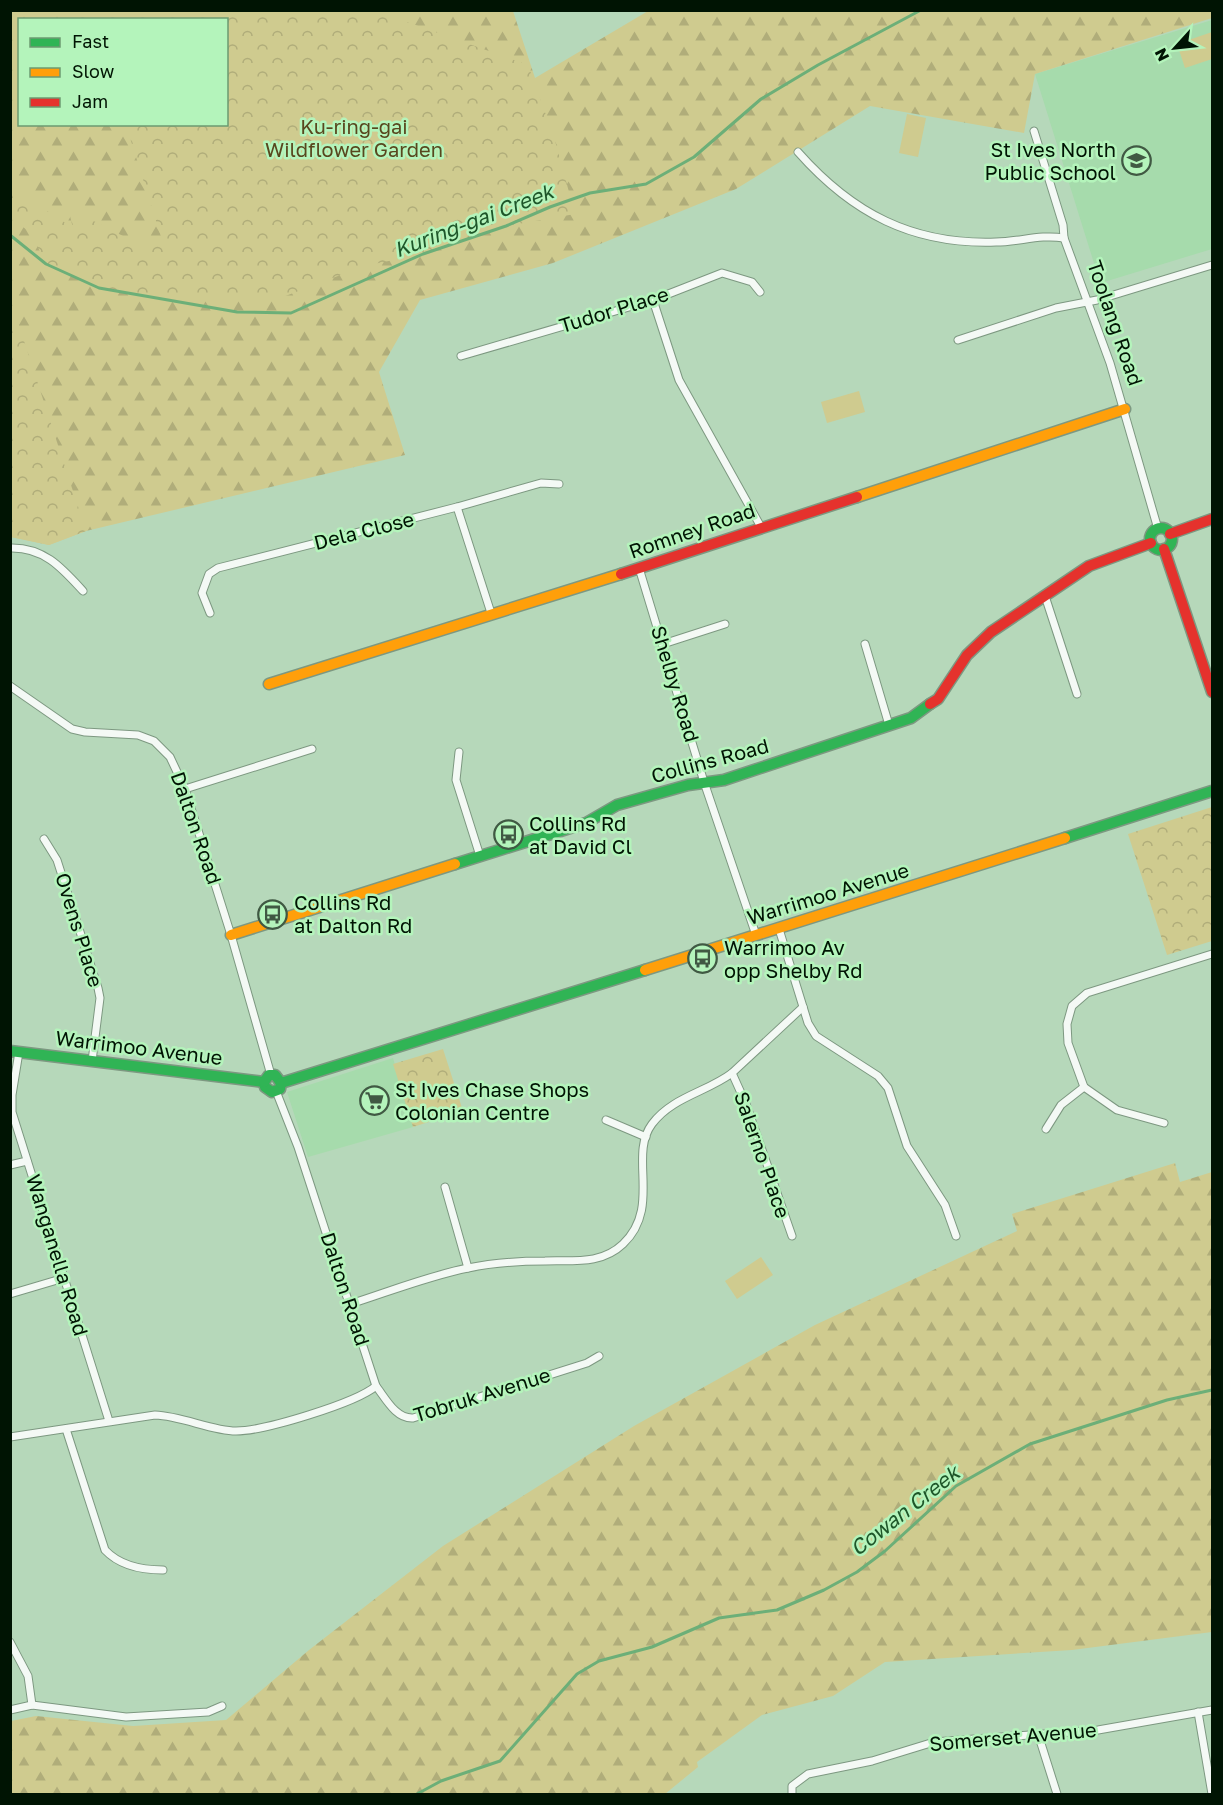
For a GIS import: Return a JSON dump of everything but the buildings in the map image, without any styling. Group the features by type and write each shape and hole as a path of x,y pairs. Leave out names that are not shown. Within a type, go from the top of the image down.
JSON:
{"street":[{"name":"Toolang Road","path":"1034,131 1063,225 1064,238 1125,409 1158,529"},
{"path":"798,152 837,192 860,209 912,231 970,242 998,242 1047,235 1064,238"},
{"path":"958,340 1212,265"},
{"name":"Tudor Place","path":"461,356 653,300 722,273 752,282 760,292"},
{"path":"653,300 679,380 761,527"},
{"name":"Romney Road","path":"269,684 639,568 1125,409"},
{"name":"Dela Close","path":"210,613 202,593 209,574 218,568 457,507 541,483 559,484"},
{"path":"457,507 491,613"},
{"path":"1170,534 1212,519"},
{"path":"1158,529 1165,529 1170,534 1170,543 1164,549 1156,549 1151,543 1151,535 1158,529"},
{"name":"Collins Road","path":"231,935 586,823 617,805 704,782 724,780 917,715 938,699 979,641 1089,566 1151,543"},
{"path":"10,548 31,549 51,558 83,591"},
{"path":"1164,549 1212,692"},
{"name":"Shelby Road","path":"639,568 704,782 756,936"},
{"path":"1045,597 1077,694"},
{"path":"663,644 724,624"},
{"path":"865,644 889,725"},
{"name":"Dalton Road","path":"10,686 72,729 85,732 125,733 154,741 170,757 185,789 231,935 267,1078"},
{"path":"185,789 312,749"},
{"path":"459,752 456,780 480,856"},
{"name":"Warrimoo Avenue","path":"279,1087 1212,791"},
{"name":"Ovens Place","path":"44,838 57,860 98,988 100,998 92,1061"},
{"path":"779,929 803,1008 816,1036 878,1076 888,1088 907,1146 945,1205 956,1236"},
{"path":"1164,1123 1117,1110 1084,1087 1068,1043 1067,1024 1072,1006 1087,993 1212,954"},
{"path":"350,1304 468,1268 545,1261 593,1260 623,1245 641,1216 646,1137 653,1124 664,1111 679,1101 721,1082 790,1017 803,1008"},
{"name":"Warrimoo Avenue","path":"15,1052 267,1078"},
{"name":"Wanganella Road","path":"15,1052 12,1112 109,1421"},
{"name":"Salerno Place","path":"732,1073 746,1104 792,1236"},
{"path":"267,1078 267,1090 279,1087"},
{"name":"Dalton Road","path":"279,1087 376,1386"},
{"path":"1046,1129 1061,1105 1084,1087"},
{"path":"606,1120 646,1137"},
{"path":"10,1165 27,1161"},
{"path":"445,1187 468,1268"},
{"path":"10,1294 64,1278"},
{"name":"Tobruk Avenue","path":"376,1386 398,1414 405,1418 413,1418 587,1363 599,1356"},
{"path":"10,1437 155,1415 171,1416 236,1431 276,1423 354,1399 376,1386"},
{"path":"66,1429 105,1550 121,1563 149,1570 163,1569"},
{"path":"10,1642 28,1676 32,1705"},
{"path":"10,1710 32,1705 126,1717 208,1712 222,1706"},
{"name":"Somerset Avenue","path":"792,1794 792,1786 808,1774 872,1761 934,1742 1098,1730 1212,1710"},
{"path":"1198,1712 1212,1794"},
{"path":"1038,1734 1057,1794"}],"shaded area":[{"name":"St Ives North Public School","path":"1212,20 1212,249 1104,282 1098,276 1035,74"},
{"path":"393,1058 413,1127 308,1157 287,1092"}],"green space":[{"path":"11,11 513,11 535,78 648,11 1212,11 1212,18 1035,74 1024,133 870,106 736,189 553,263 420,300 379,372 405,455 86,531 49,545 11,537"},
{"name":"Ku-ring-gai Wildflower Garden","path":"54,11 376,11 528,65 554,137 575,214 506,226 423,254 364,266 275,300 156,297 99,288 46,264 31,233 11,218 11,187 73,228 68,208 127,238 163,243 126,126 228,126 228,18 69,18"},
{"path":"1212,32 1212,59 1185,68 1177,44"},
{"path":"907,114 926,118 918,157 899,153"},
{"path":"11,301 86,531 49,545 11,537"},
{"path":"859,391 865,412 827,423 821,402"},
{"path":"1212,807 1212,941 1167,955 1128,834"},
{"path":"443,1049 463,1111 413,1127 393,1064"},
{"path":"1175,1163 1180,1182 1212,1172 1212,1632 1072,1650 885,1662 833,1696 762,1715 697,1762 698,1767 665,1794 11,1794 11,1721 36,1716 133,1726 226,1720 309,1650 443,1546 634,1426 815,1325 1017,1231 1012,1214"},
{"path":"761,1257 773,1275 737,1299 725,1281"}],"waterway":[{"name":"Kuring-gai Creek","path":"10,235 46,264 99,288 237,312 291,313 423,254 506,226 550,207 590,193 646,184 694,157 761,99 818,65 921,10"},
{"name":"Cowan Creek","path":"417,1794 441,1781 500,1761 577,1674 599,1661 652,1647 719,1618 777,1610 824,1590 857,1572 885,1551 956,1486 1030,1444 1167,1400 1212,1390"}],"traffic: fast":[{"path":"1161,528 1171,535 1172,539 1165,549 1161,550 1151,543 1150,539 1157,529 1161,528"},
{"path":"455,864 586,823 617,805 688,785 724,780 911,718 930,704"},
{"path":"1065,838 1212,791"},
{"path":"281,1083 645,970"},
{"path":"10,1051 264,1082"},
{"path":"264,1082 269,1075 275,1075 281,1083"},
{"path":"264,1082 265,1087 272,1092 280,1089 281,1083"}],"traffic: slow":[{"path":"857,497 1125,409"},
{"path":"269,684 621,574"},
{"path":"645,970 1065,838"},
{"path":"231,935 455,864"}],"traffic: jam":[{"path":"621,574 857,497"},
{"path":"1170,534 1212,519"},
{"path":"930,704 938,699 967,655 991,632 1089,566 1151,543"},
{"path":"1164,549 1212,692"}],"place":[{"name":"St Ives North Public School","path":"1137,161"},
{"name":"Collins Rd at David Cl","path":"508,835"},
{"name":"Collins Rd at Dalton Rd","path":"273,914"},
{"name":"Warrimoo Av opp Shelby Rd","path":"703,959"},
{"name":"St Ives Chase Shops Colonian Centre","path":"374,1101"}]}
